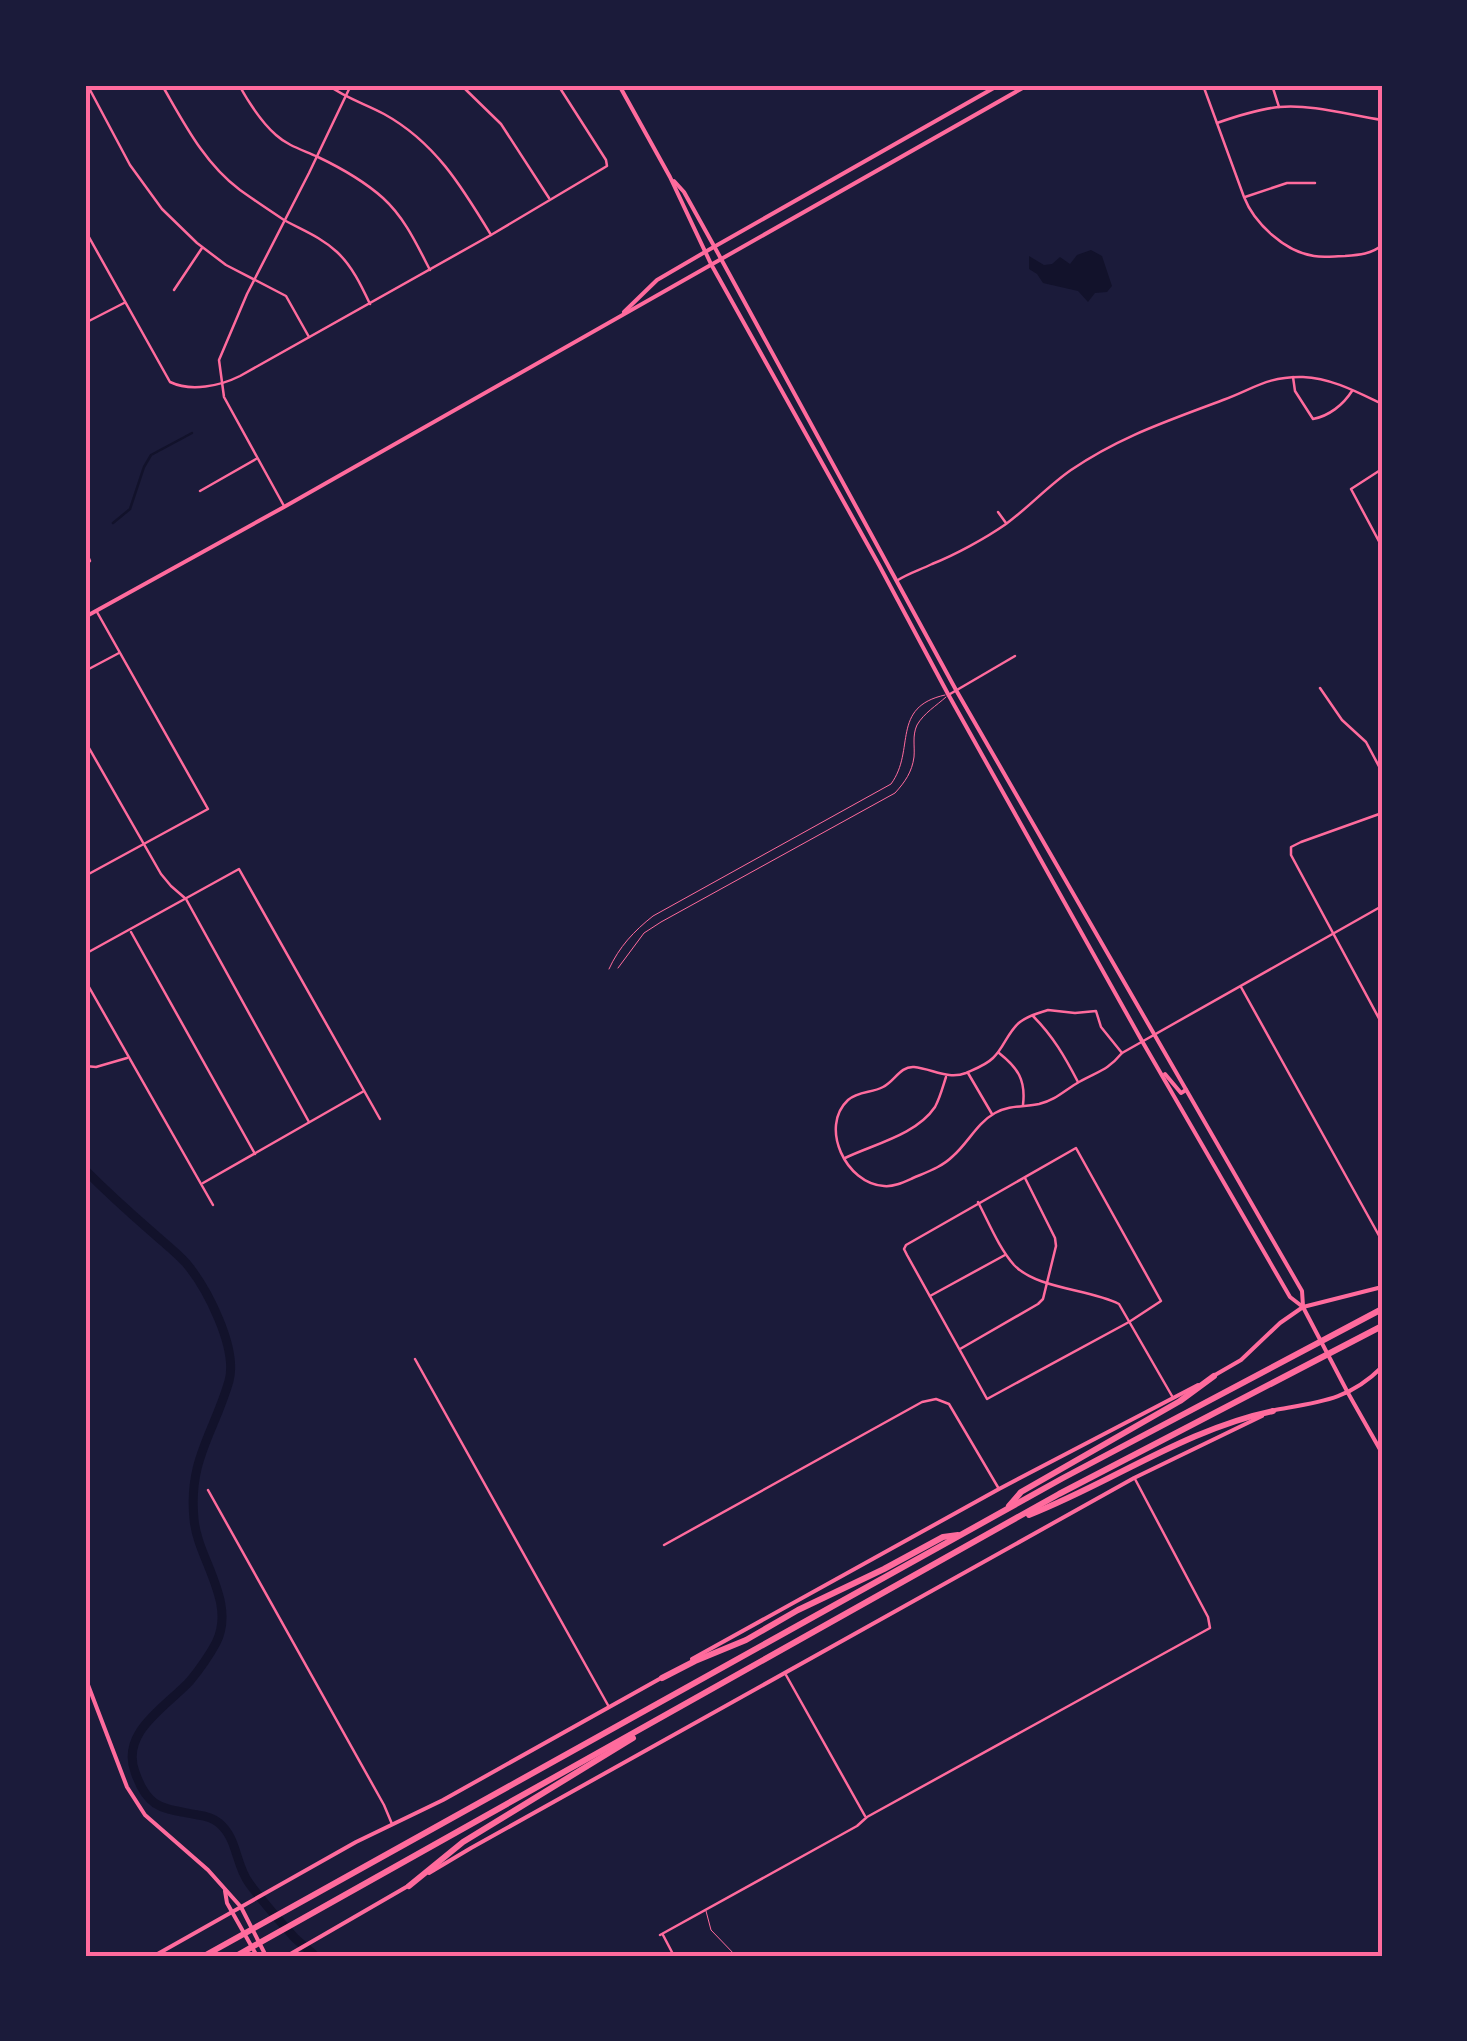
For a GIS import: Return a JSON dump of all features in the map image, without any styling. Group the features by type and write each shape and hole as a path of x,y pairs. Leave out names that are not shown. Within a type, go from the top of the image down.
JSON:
{"highway":[{"path":"204,1956 1007,1509 1382,1310"},
{"path":"236,1956 1104,1470 1382,1326"},
{"path":"1007,1509 1021,1492 1180,1401 1214,1376"},
{"path":"1004,1525 1198,1436 1273,1411"},
{"path":"662,1678 746,1640 943,1536 964,1534"},
{"path":"409,1886 464,1842 628,1742 660,1718"}],"main road":[{"path":"620,85 704,252 1142,1042 1290,1297 1303,1307"},
{"path":"620,316 657,280 999,85"},
{"path":"85,616 1028,85"},
{"path":"670,178 684,192 956,690 1302,1292 1303,1307 1382,1453"},
{"path":"805,433 814,429"},
{"path":"858,529 866,524"},
{"path":"890,585 896,580"},
{"path":"1012,809 1022,805"},
{"path":"1155,1063 1178,1090 1186,1090"},
{"path":"1206,1150 1218,1143"},
{"path":"1278,1275 1288,1268"},
{"path":"154,1956 476,1782 998,1489 1214,1376 1241,1360 1303,1307 1382,1287"},
{"path":"287,1956 471,1848 1134,1478 1273,1411 1348,1393 1382,1367"},
{"path":"85,1677 135,1802 158,1828 208,1870 241,1908 266,1956"},
{"path":"224,1891 257,1956"}],"street":[{"path":"162,85 194,140 220,171 238,188 320,238 339,254 370,304"},
{"path":"240,85 276,136 357,178 383,198 408,228 430,270"},
{"path":"328,85 386,115 434,150 491,236"},
{"path":"284,507 224,397 220,360 254,279 351,85"},
{"path":"461,85 501,124 550,200"},
{"path":"85,230 170,382 181,386 222,384 491,236 606,166 606,160 558,85"},
{"path":"1202,85 1244,198 1259,222 1282,241 1317,257 1354,256 1382,245"},
{"path":"1272,85 1279,107"},
{"path":"89,88 147,190 162,209 226,264 286,296 310,338"},
{"path":"1216,123 1279,107 1382,120"},
{"path":"1244,198 1287,183 1314,183"},
{"path":"174,290 203,247"},
{"path":"85,324 125,302"},
{"path":"1292,377 1295,391 1313,419 1337,408 1352,390"},
{"path":"896,580 1006,524 1073,468 1139,431 1262,382 1292,377 1326,380 1382,404"},
{"path":"200,491 258,459"},
{"path":"1382,468 1351,488 1382,547"},
{"path":"998,512 1006,524"},
{"path":"85,549 90,561 85,565"},
{"path":"85,876 208,809 96,610"},
{"path":"85,671 120,652"},
{"path":"948,694 1015,656"},
{"path":"1320,688 1342,720 1366,742 1382,772"},
{"path":"85,741 161,874 186,898 310,1122"},
{"path":"1382,812 1291,847 1290,855 1382,1024"},
{"path":"85,954 239,869 380,1119"},
{"path":"1122,1053 1101,1027 1096,1012 1048,1010 1032,1015 1020,1022 992,1059 962,1075 946,1076 910,1067 882,1088 848,1100 838,1120 839,1148 854,1174 865,1182 884,1186 939,1167 992,1114 1060,1096 1078,1082 1110,1068 1122,1053 1382,906"},
{"path":"129,930 255,1154"},
{"path":"85,980 213,1205"},
{"path":"1241,986 1382,1240"},
{"path":"1032,1015 1059,1046 1078,1082"},
{"path":"998,1052 1022,1076 1023,1106"},
{"path":"85,1066 96,1067 130,1057"},
{"path":"968,1072 992,1114"},
{"path":"843,1158 908,1130 926,1116 936,1105 946,1076"},
{"path":"201,1184 364,1091"},
{"path":"1076,1148 1161,1301 988,1400 904,1249 1024,1176 1076,1148"},
{"path":"960,1349 1043,1299 1055,1238 1024,1176"},
{"path":"978,1202 1019,1270 1119,1304 1173,1397"},
{"path":"930,1296 1006,1254"},
{"path":"414,1359 609,1708"},
{"path":"664,1545 922,1402 936,1399 949,1404 998,1489"},
{"path":"674,1956 661,1934 1210,1628 1208,1617 1134,1478"},
{"path":"208,1490 392,1824"},
{"path":"785,1673 866,1818"}],"lane":[{"path":"618,968 644,933 661,922 895,793 906,781 912,764 917,725 948,694"},
{"path":"610,968 634,931 652,916 891,784 902,767 904,736 915,712 924,702 948,694"},
{"path":"706,1911 711,1930 736,1956"}],"shaded area":[{"path":"1091,250 1102,256 1112,286 1107,292 1095,293 1088,302 1078,291 1043,283 1029,269 1029,256 1044,265 1060,257 1070,264 1077,255"}],"waterway":[{"path":"113,523 130,509 151,455 192,433"},
{"path":"85,1170 186,1263 219,1319 231,1367 198,1463 193,1498 197,1534 219,1596 221,1628 216,1643 193,1677 140,1732 132,1758 135,1772 145,1794 158,1805 207,1817 225,1829 249,1883 315,1956"}]}
